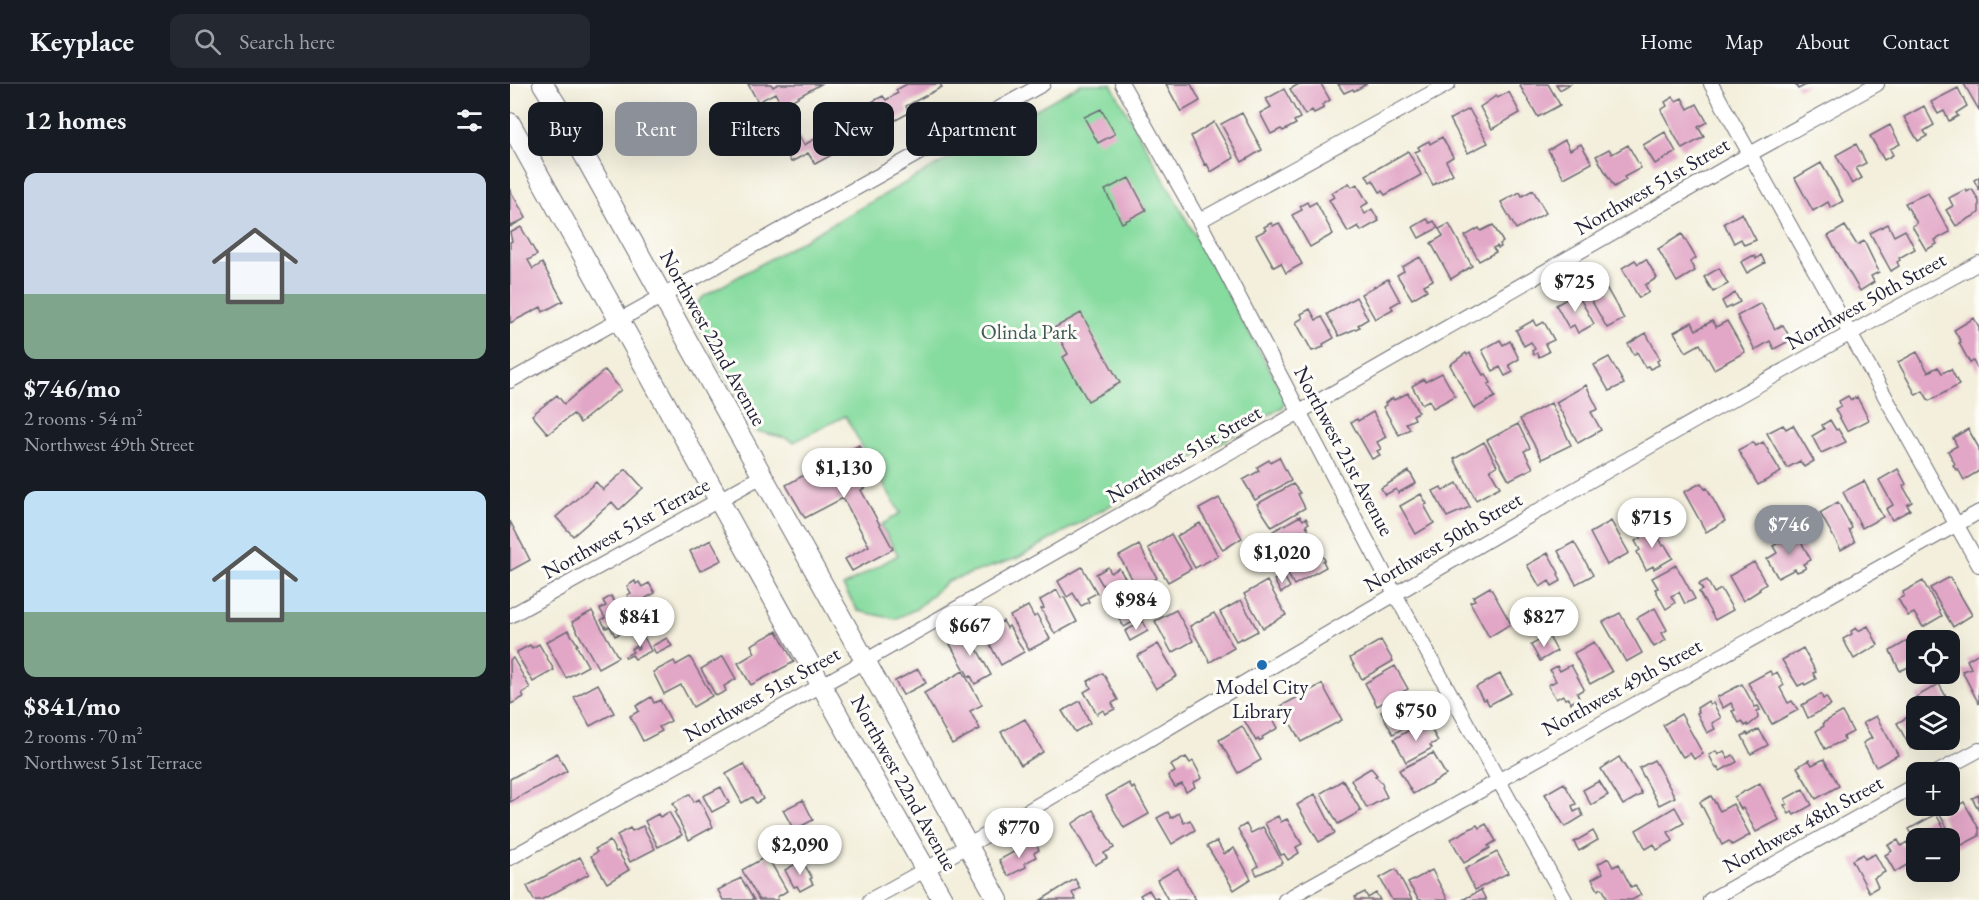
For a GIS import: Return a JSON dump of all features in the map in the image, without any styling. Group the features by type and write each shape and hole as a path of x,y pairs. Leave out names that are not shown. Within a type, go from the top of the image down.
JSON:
{"main road":[{"name":"Northwest 22nd Avenue","path":"543,84 998,900"},
{"name":"Northwest 22nd Avenue","path":"510,123 821,685 943,900"}],"street":[{"path":"510,381 1043,84"},
{"name":"Northwest 21st Avenue","path":"1122,84 1199,221 1395,594 1565,900"},
{"path":"1199,221 1448,84"},
{"path":"1711,84 1979,565"},
{"name":"Northwest 51st Street","path":"510,858 865,661 1750,154 1877,84"},
{"name":"Northwest 50th Street","path":"870,900 968,846 1395,594 1850,332 1979,263"},
{"name":"Northwest 51st Terrace","path":"510,616 762,476"},
{"name":"Northwest 49th Street","path":"1285,900 1979,512"},
{"path":"1957,762 1979,750"},
{"name":"Northwest 48th Street","path":"1710,900 1906,790"}],"green space":[{"name":"Olinda Park","path":"1081,84 1111,84 1285,397 1283,407 1018,558 948,581 916,609 895,619 858,611 843,586 898,555 881,525 900,513 845,416 794,442 756,431 695,319 693,307 704,296 953,156 1037,156 1037,109"}],"building":[{"path":"748,84 771,84 773,87 778,84 821,84 789,102 780,102 775,93 758,102"},
{"path":"907,84 940,84 942,87 914,102 906,102 906,115 894,121 894,102 872,102 883,96 886,100 898,93 896,90"},
{"path":"1166,84 1191,84 1200,101 1181,112"},
{"path":"1299,84 1321,84 1330,100 1322,105 1324,108 1314,113 1312,110 1305,115 1290,89"},
{"path":"1338,84 1367,84 1344,93"},
{"path":"1548,84 1560,105 1538,117 1520,86"},
{"path":"1556,84 1570,84 1560,90"},
{"path":"1795,84 1808,84 1798,89"},
{"path":"1964,84 1979,84 1979,110"},
{"path":"1958,88 1967,106 1956,113 1958,116 1949,121 1944,111 1938,114 1931,102"},
{"path":"1284,89 1300,118 1294,121 1296,124 1271,134 1260,113 1271,107 1266,99"},
{"path":"1509,92 1520,113 1492,129 1480,107 1496,96 1497,98"},
{"path":"1673,97 1676,101 1682,98 1688,109 1697,104 1707,122 1698,127 1704,137 1682,149 1661,110 1667,106 1665,102"},
{"path":"1924,106 1934,125 1924,131 1927,136 1918,141 1904,117"},
{"path":"1101,109 1115,134 1098,143 1084,117"},
{"path":"1469,109 1488,143 1468,153 1450,119"},
{"path":"1242,113 1262,150 1242,162 1221,124"},
{"path":"1214,122 1234,158 1211,172 1207,164 1205,165 1191,136"},
{"path":"1890,125 1900,144 1890,149 1893,155 1884,160 1870,136"},
{"path":"1665,132 1676,152 1655,164 1643,145"},
{"path":"1442,137 1453,157 1446,161 1453,174 1433,185 1415,152 1420,150 1418,147 1423,144 1429,141 1430,144"},
{"path":"801,139 804,145 813,140 813,156 830,156 815,164 808,153 791,162 788,156 801,156"},
{"path":"1565,140 1570,150 1581,144 1592,163 1564,178 1548,150"},
{"path":"1856,144 1866,163 1856,168 1862,178 1852,184 1836,155"},
{"path":"1628,145 1641,168 1624,177 1626,180 1614,187 1596,156 1609,149 1612,154"},
{"path":"1408,151 1421,175 1385,195 1382,191 1380,192 1373,180 1370,182 1366,175"},
{"path":"1821,163 1843,201 1831,208 1828,202 1813,211 1795,178"},
{"path":"1979,177 1979,190 1974,180"},
{"path":"1129,178 1146,210 1122,223 1105,190"},
{"path":"1349,183 1352,187 1357,184 1368,203 1361,207 1365,214 1372,209 1379,221 1361,231 1358,226 1348,232 1329,200 1334,197 1331,193"},
{"path":"1966,189 1967,192 1972,189 1979,201 1979,213 1956,226 1946,210 1953,206 1949,198"},
{"path":"510,190 526,218 510,227"},
{"path":"1533,190 1546,213 1516,229 1501,202 1520,192 1522,196"},
{"path":"1928,193 1950,232 1935,240 1937,244 1926,250 1912,226 1917,223 1905,203"},
{"path":"1307,202 1309,206 1316,202 1333,234 1310,247 1292,215 1302,210 1300,206"},
{"path":"1742,213 1756,240 1744,245 1741,239 1734,243 1724,223"},
{"path":"1427,219 1430,223 1434,221 1438,228 1419,238 1413,227"},
{"path":"1271,223 1273,226 1279,223 1302,264 1286,273 1281,263 1274,267 1256,235 1266,230 1264,227"},
{"path":"1449,224 1472,266 1451,279 1431,243 1443,236 1439,229"},
{"path":"1888,224 1894,236 1905,230 1915,249 1899,258 1897,262 1899,266 1891,271 1870,233"},
{"path":"1493,225 1503,242 1500,244 1501,247 1493,248 1496,252 1479,261 1465,236 1479,228 1481,231"},
{"path":"1845,226 1857,245 1864,241 1879,272 1871,276 1874,282 1860,291 1828,236"},
{"path":"521,227 537,255 528,260 533,269 542,263 563,301 543,312 541,307 510,323 510,242 512,241 510,233"},
{"path":"1682,234 1696,258 1690,262 1695,271 1677,282 1658,249"},
{"path":"1754,255 1756,259 1761,255 1765,263 1747,273 1741,262"},
{"path":"1420,257 1433,280 1424,285 1427,290 1412,299 1397,275 1404,271 1402,267"},
{"path":"1646,259 1657,278 1645,285 1649,292 1639,298 1622,268 1635,260 1638,264"},
{"path":"1719,268 1728,284 1713,292 1704,277"},
{"path":"1388,279 1400,301 1391,306 1393,309 1375,319 1361,294"},
{"path":"1602,280 1624,319 1607,328 1585,289"},
{"path":"1577,293 1594,324 1578,333 1574,325 1569,328 1556,305"},
{"path":"1735,293 1740,302 1726,309 1722,301"},
{"path":"1356,297 1368,319 1358,325 1360,327 1339,336 1327,314"},
{"path":"1761,303 1775,329 1783,325 1791,340 1774,349 1770,341 1755,350 1737,316"},
{"path":"1310,309 1316,320 1322,317 1334,338 1323,344 1324,347 1312,351 1296,322 1303,318 1301,314"},
{"path":"1081,313 1120,383 1088,401 1063,357 1068,354 1054,328"},
{"path":"1974,318 1979,327 1979,372 1973,361 1970,363 1954,330"},
{"path":"1534,320 1537,326 1544,322 1554,340 1545,344 1549,352 1539,357 1537,353 1534,355 1532,351 1535,349 1531,342 1524,346 1516,330"},
{"path":"1712,321 1716,327 1727,321 1745,352 1714,369 1700,344 1686,352 1674,332 1692,322 1696,330"},
{"path":"1646,333 1660,359 1657,361 1659,365 1650,369 1648,366 1645,367 1637,352 1634,355 1628,344"},
{"path":"1500,340 1503,345 1510,341 1519,359 1509,365 1513,372 1505,376 1500,367 1493,371 1482,350"},
{"path":"1917,352 1928,372 1938,367 1942,373 1951,369 1959,385 1929,401 1923,391 1916,395 1898,362"},
{"path":"1466,353 1467,355 1470,353 1483,375 1486,374 1495,397 1474,409 1450,365"},
{"path":"1609,357 1624,384 1609,391 1594,365"},
{"path":"605,370 621,390 580,423 573,414 548,434 532,415 557,395 564,404"},
{"path":"1442,373 1455,396 1433,408 1429,400 1422,404 1412,386"},
{"path":"1586,385 1598,409 1591,412 1601,430 1578,443 1556,402"},
{"path":"1408,393 1418,412 1413,415 1415,419 1406,423 1410,429 1399,435 1383,407 1393,398 1394,400"},
{"path":"1848,396 1851,400 1857,397 1869,420 1847,431 1835,409 1841,406 1839,401"},
{"path":"1551,403 1571,445 1542,459 1520,419"},
{"path":"1373,412 1386,437 1377,442 1381,449 1377,451 1380,455 1372,459 1351,422 1357,419 1358,421"},
{"path":"1830,420 1846,442 1821,453 1812,436 1824,429 1822,425"},
{"path":"1518,424 1530,448 1524,451 1533,468 1509,480 1487,440"},
{"path":"1783,425 1786,429 1793,425 1814,461 1804,467 1800,461 1787,468 1767,433"},
{"path":"1968,429 1979,448 1979,471 1964,480 1953,465 1955,464 1948,451 1957,446 1953,438"},
{"path":"1484,442 1497,466 1490,470 1500,487 1476,500 1454,459"},
{"path":"1753,442 1756,446 1763,442 1781,472 1758,485 1738,450"},
{"path":"859,445 878,480 861,490 893,549 852,571 845,559 869,546 843,498 805,518 786,485"},
{"path":"1279,457 1291,481 1255,500 1243,480 1259,471 1257,467"},
{"path":"626,469 643,488 619,510 612,502 573,536 556,517 596,482 603,490"},
{"path":"1898,469 1906,484 1903,486 1912,502 1907,505 1910,510 1892,520 1886,509 1893,505 1879,480"},
{"path":"1409,471 1416,483 1398,493 1396,489 1385,495 1381,488"},
{"path":"1864,481 1883,517 1862,528 1843,492"},
{"path":"1457,483 1470,507 1447,517 1433,491 1441,487 1443,491"},
{"path":"1701,483 1705,489 1707,488 1725,521 1706,532 1684,492"},
{"path":"1293,484 1300,493 1298,494 1305,508 1272,527 1257,504"},
{"path":"1421,494 1434,523 1416,534 1400,506"},
{"path":"1219,498 1242,538 1223,550 1199,509"},
{"path":"1838,502 1852,528 1849,530 1855,542 1841,550 1820,513"},
{"path":"1300,516 1303,520 1306,518 1309,523 1306,525 1310,533 1282,548 1273,531"},
{"path":"510,521 530,560 510,571"},
{"path":"1611,521 1629,553 1607,565 1590,533"},
{"path":"1200,523 1218,556 1195,568 1177,536"},
{"path":"1653,525 1663,546 1665,545 1673,558 1654,569 1653,566 1646,570 1637,552 1640,550 1635,541 1641,538 1638,533"},
{"path":"1796,533 1811,560 1803,564 1806,568 1797,572 1795,569 1778,578 1767,559 1777,553 1773,546"},
{"path":"1171,534 1191,569 1168,582 1148,548"},
{"path":"711,540 722,560 700,571 690,551"},
{"path":"1312,542 1325,560 1323,561 1326,567 1294,585 1281,561 1306,548 1305,546"},
{"path":"1574,542 1593,575 1576,584 1558,551"},
{"path":"1139,545 1157,578 1138,589 1119,556"},
{"path":"1548,553 1561,581 1552,586 1549,581 1540,587 1527,565"},
{"path":"1754,562 1766,584 1743,601 1729,576"},
{"path":"1676,565 1695,599 1685,604 1679,592 1671,596 1675,603 1666,609 1652,578"},
{"path":"1082,567 1097,593 1087,598 1089,602 1081,606 1073,593 1067,597 1058,581"},
{"path":"1108,567 1111,573 1119,568 1130,586 1123,590 1126,594 1112,601 1096,574"},
{"path":"1283,575 1290,587 1281,593 1274,580"},
{"path":"1950,577 1972,615 1953,627 1930,588"},
{"path":"1707,580 1714,593 1721,589 1733,610 1715,620 1699,592 1703,590 1699,584"},
{"path":"635,581 636,584 639,582 642,587 649,583 655,593 646,598 653,612 637,621 627,595 631,593 627,586"},
{"path":"1267,581 1286,615 1263,628 1244,594"},
{"path":"1923,581 1942,616 1923,627 1914,613 1908,616 1898,599 1904,596 1903,592"},
{"path":"1490,587 1511,624 1489,637 1470,602 1475,600 1473,597"},
{"path":"1057,590 1061,598 1064,597 1077,622 1055,634 1041,609 1044,608 1040,600"},
{"path":"611,596 631,628 615,636 610,626 606,628 601,620 605,618 600,609 606,606 603,601"},
{"path":"1241,600 1258,631 1236,641 1220,612"},
{"path":"1540,602 1550,620 1528,632 1518,614"},
{"path":"1028,606 1034,617 1037,615 1050,639 1029,650 1010,616"},
{"path":"1125,608 1133,622 1124,627 1116,614"},
{"path":"1655,608 1667,630 1662,633 1666,640 1654,647 1637,618"},
{"path":"1176,610 1193,641 1172,653 1155,621"},
{"path":"592,611 618,657 598,668 572,622"},
{"path":"1214,613 1234,648 1210,662 1190,626"},
{"path":"1620,613 1642,653 1626,662 1603,622"},
{"path":"1003,621 1007,628 1009,626 1024,652 1001,665 987,639 989,638 985,630"},
{"path":"1143,621 1148,631 1130,641 1125,631"},
{"path":"1868,626 1878,645 1854,659 1843,639 1852,634 1851,631 1856,628 1858,631"},
{"path":"568,630 588,666 566,678 546,642"},
{"path":"963,630 966,636 969,634 991,675 975,684 950,644 954,642 951,636"},
{"path":"777,631 794,662 751,685 738,663 755,653 751,645"},
{"path":"643,635 651,651 635,659 632,655 626,658 625,656 633,652 631,649 636,646 637,649 639,648 635,640"},
{"path":"1548,635 1557,651 1540,661 1531,645"},
{"path":"667,638 672,646 656,654 652,646"},
{"path":"1381,640 1393,661 1362,679 1350,658"},
{"path":"1594,642 1612,672 1590,684 1574,653"},
{"path":"1906,642 1906,668 1900,671 1890,651"},
{"path":"539,644 554,670 533,682 517,652 530,645 532,648"},
{"path":"1158,644 1177,676 1156,689 1137,656"},
{"path":"1803,648 1816,672 1813,673 1816,679 1798,686 1782,660"},
{"path":"1979,653 1979,704 1962,671 1971,668 1967,660"},
{"path":"723,656 736,679 724,686 726,691 716,696 701,669"},
{"path":"690,657 712,696 693,707 681,685 664,694 653,672 674,661 676,665"},
{"path":"513,658 530,688 522,693 524,697 511,704 510,660"},
{"path":"1571,665 1584,689 1577,693 1579,698 1571,703 1563,695 1556,699 1548,685 1556,681 1550,670 1557,666 1560,671"},
{"path":"1395,666 1408,689 1377,706 1365,683"},
{"path":"918,669 926,683 903,695 895,681"},
{"path":"963,671 982,705 970,711 980,729 952,744 924,693"},
{"path":"1770,671 1772,675 1777,672 1784,685 1780,688 1788,703 1792,701 1798,710 1772,724 1748,683"},
{"path":"1103,673 1118,700 1112,703 1115,709 1105,714 1103,710 1097,714 1084,692 1091,688 1088,681"},
{"path":"1500,674 1511,693 1489,705 1486,699 1483,700 1476,687"},
{"path":"598,684 614,713 590,726 574,697"},
{"path":"1322,684 1342,720 1301,742 1281,706"},
{"path":"1742,684 1755,707 1758,706 1760,710 1757,711 1758,718 1748,726 1747,724 1745,726 1742,721 1739,723 1732,711 1735,710 1731,703 1723,708 1717,697"},
{"path":"1939,684 1946,696 1918,696"},
{"path":"1821,694 1823,699 1826,697 1831,705 1808,718 1802,705"},
{"path":"1411,695 1425,716 1393,734 1381,712"},
{"path":"651,697 654,703 660,700 671,721 659,727 662,731 643,741 630,716 639,711 636,706"},
{"path":"1080,701 1090,723 1075,732 1062,711"},
{"path":"1708,701 1710,705 1713,703 1721,718 1712,723 1715,729 1707,733 1697,713 1699,712 1697,708"},
{"path":"1254,712 1257,718 1269,712 1278,728 1259,741 1258,739 1256,741 1243,718"},
{"path":"1842,712 1853,732 1843,737 1845,740 1825,749 1816,731 1824,726 1823,723"},
{"path":"1681,714 1703,754 1694,759 1690,753 1683,757 1678,752 1663,725"},
{"path":"1876,716 1898,755 1876,767 1863,743 1872,738 1863,723"},
{"path":"1906,718 1906,740 1897,723"},
{"path":"1025,719 1043,752 1021,765 1001,732"},
{"path":"1428,724 1438,741 1430,745 1432,748 1406,762 1394,739 1418,725 1420,728"},
{"path":"1242,726 1261,760 1238,773 1219,740"},
{"path":"1759,729 1768,745 1751,754 1742,736"},
{"path":"1716,751 1718,755 1724,751 1728,758 1733,755 1737,762 1720,771 1709,755"},
{"path":"557,753 567,771 510,802 510,779"},
{"path":"1433,753 1446,775 1413,794 1399,770"},
{"path":"1186,757 1190,763 1193,761 1202,778 1193,783 1195,787 1186,792 1182,784 1175,787 1168,776 1175,772 1171,765"},
{"path":"1619,757 1642,794 1623,805 1601,769"},
{"path":"1824,759 1839,786 1816,799 1797,767 1809,760 1812,765"},
{"path":"1654,760 1675,797 1659,805 1639,768"},
{"path":"744,764 763,799 756,803 752,797 742,803 726,774"},
{"path":"1371,768 1382,783 1387,797 1367,808 1351,780"},
{"path":"1343,780 1361,811 1338,824 1321,793"},
{"path":"1599,781 1608,795 1591,805 1583,790"},
{"path":"1129,783 1132,789 1134,787 1149,814 1124,828 1106,796"},
{"path":"1564,783 1576,804 1572,806 1574,812 1580,809 1583,816 1565,827 1545,794"},
{"path":"1760,783 1779,820 1756,832 1734,797"},
{"path":"721,787 729,803 712,812 703,796"},
{"path":"1803,789 1812,805 1794,815 1792,812 1789,814 1784,805 1787,804 1785,799"},
{"path":"690,794 694,802 699,799 713,827 689,840 675,813 677,811 673,803"},
{"path":"1315,794 1335,833 1319,842 1297,805"},
{"path":"1979,795 1979,810 1972,798"},
{"path":"1711,796 1720,811 1733,804 1750,835 1732,845 1729,841 1722,845 1700,802"},
{"path":"803,800 813,820 794,830 783,810"},
{"path":"1964,802 1979,829 1979,836 1960,846 1960,828 1947,828 1941,816 1960,816 1960,804"},
{"path":"1675,807 1684,823 1668,832 1673,841 1657,850 1654,844 1646,849 1636,830"},
{"path":"1093,810 1114,848 1104,853 1107,858 1095,865 1072,824"},
{"path":"669,812 682,835 658,847 645,821 658,814 660,817"},
{"path":"1168,812 1171,818 1179,813 1184,823 1190,820 1195,830 1172,844 1157,818"},
{"path":"1278,816 1281,822 1287,819 1302,844 1296,847 1299,853 1288,860 1284,854 1281,855 1265,823"},
{"path":"1932,816 1937,816 1944,828 1911,828"},
{"path":"1246,824 1251,833 1263,827 1283,863 1257,875 1254,869 1258,866 1238,829"},
{"path":"1486,824 1496,841 1488,846 1490,848 1464,863 1451,839 1477,825 1479,828"},
{"path":"643,826 655,849 630,862 617,835 630,828 632,831"},
{"path":"1593,831 1598,840 1579,851 1574,842"},
{"path":"1898,840 1901,846 1906,843 1906,866 1895,872 1885,855 1892,851 1888,845"},
{"path":"610,841 629,870 607,883 591,856 597,852 595,849"},
{"path":"1034,841 1039,850 1034,853 1036,857 1025,863 1026,867 1008,876 999,860"},
{"path":"1217,841 1224,854 1234,848 1251,879 1234,890 1207,846"},
{"path":"1497,852 1508,873 1475,890 1465,869"},
{"path":"1863,854 1865,859 1875,854 1885,872 1874,878 1878,887 1869,892 1852,860"},
{"path":"767,856 787,891 777,897 777,900 759,900 742,870"},
{"path":"580,857 589,874 541,900 534,900 527,886"},
{"path":"1608,858 1613,867 1619,864 1631,887 1635,885 1641,895 1632,900 1601,900 1607,897 1602,888 1598,890 1592,879 1603,873 1598,864"},
{"path":"802,860 813,884 800,891 797,886 794,887 785,870"},
{"path":"1178,868 1196,900 1168,900 1157,880"},
{"path":"1396,869 1412,900 1392,900 1380,878"},
{"path":"1432,870 1448,900 1419,900 1408,883"},
{"path":"741,878 754,900 723,900 718,890"},
{"path":"1075,879 1080,888 1072,893 1076,900 1041,900"},
{"path":"1149,890 1154,898 1157,897 1159,900 1143,900 1140,895"},
{"path":"1481,890 1486,900 1462,900"},
{"path":"1365,892 1368,898 1376,893 1380,900 1356,900 1355,897"}],"place":[{"name":"Model City Library","path":"1262,665"}]}
